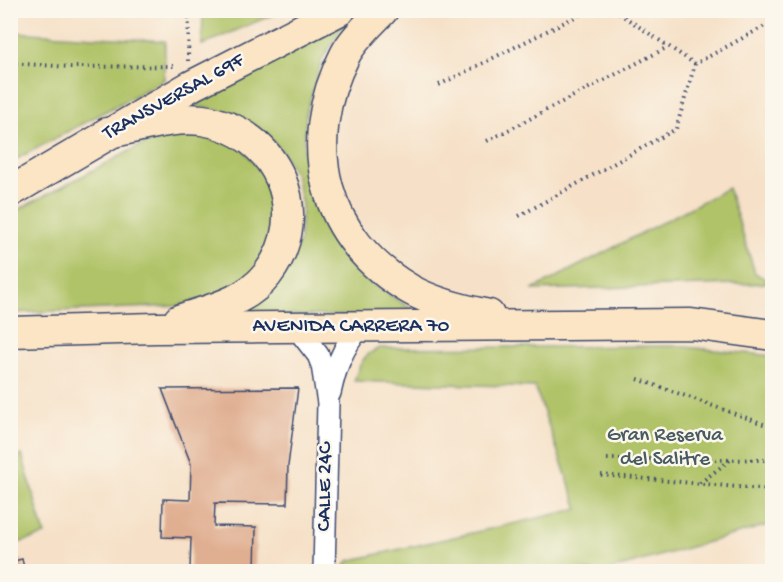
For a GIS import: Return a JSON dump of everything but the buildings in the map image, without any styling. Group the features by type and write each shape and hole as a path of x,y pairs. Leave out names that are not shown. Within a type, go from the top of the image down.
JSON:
{"main road":[{"name":"TRANSVERSAL 69F","path":"10,192 107,133 190,76 340,10"},
{"path":"383,10 346,54 326,101 322,123 323,165 328,189 338,216 356,245 378,267 412,291 459,307 544,326"},
{"path":"107,133 184,119 221,125 251,141 264,151 283,183 288,203 289,221 284,242 266,276 252,289 231,302 156,328"},
{"path":"691,324 772,312"},
{"path":"691,324 772,334"},
{"name":"AVENIDA CARRERA 70","path":"10,332 156,328 691,324"}],"street":[{"name":"CALLE 24C","path":"296,327 318,355 322,364 328,403 324,572"},
{"name":"CALLE 24C","path":"328,403 340,357 346,344 360,327"}],"path":[{"path":"10,63 190,76 189,10"},
{"path":"439,85 589,10"},
{"path":"614,10 695,64"},
{"path":"519,216 676,129 695,64 772,22"},
{"path":"487,141 668,47"},
{"path":"638,379 772,427"},
{"path":"607,459 772,460"},
{"path":"700,483 731,459"},
{"path":"601,475 772,490"}],"green space":[{"path":"203,10 281,11 202,45"},
{"path":"349,15 322,60 306,113 304,154 309,181 323,225 338,250 369,282 423,316 232,315 289,264 300,241 302,204 295,175 282,151 264,132 240,116 178,104"},
{"path":"10,32 165,41 164,80 11,162"},
{"path":"179,130 238,143 272,185 273,240 259,268 234,290 178,306 11,313 10,214 145,143"},
{"path":"728,188 755,273 772,283 532,290"},
{"name":"Gran Reserva del Salitre","path":"676,346 772,356 772,524 606,571 342,571 348,561 578,509 535,387 354,381 360,365 369,354 380,348"},
{"path":"22,455 45,535 11,545 11,458"}]}
